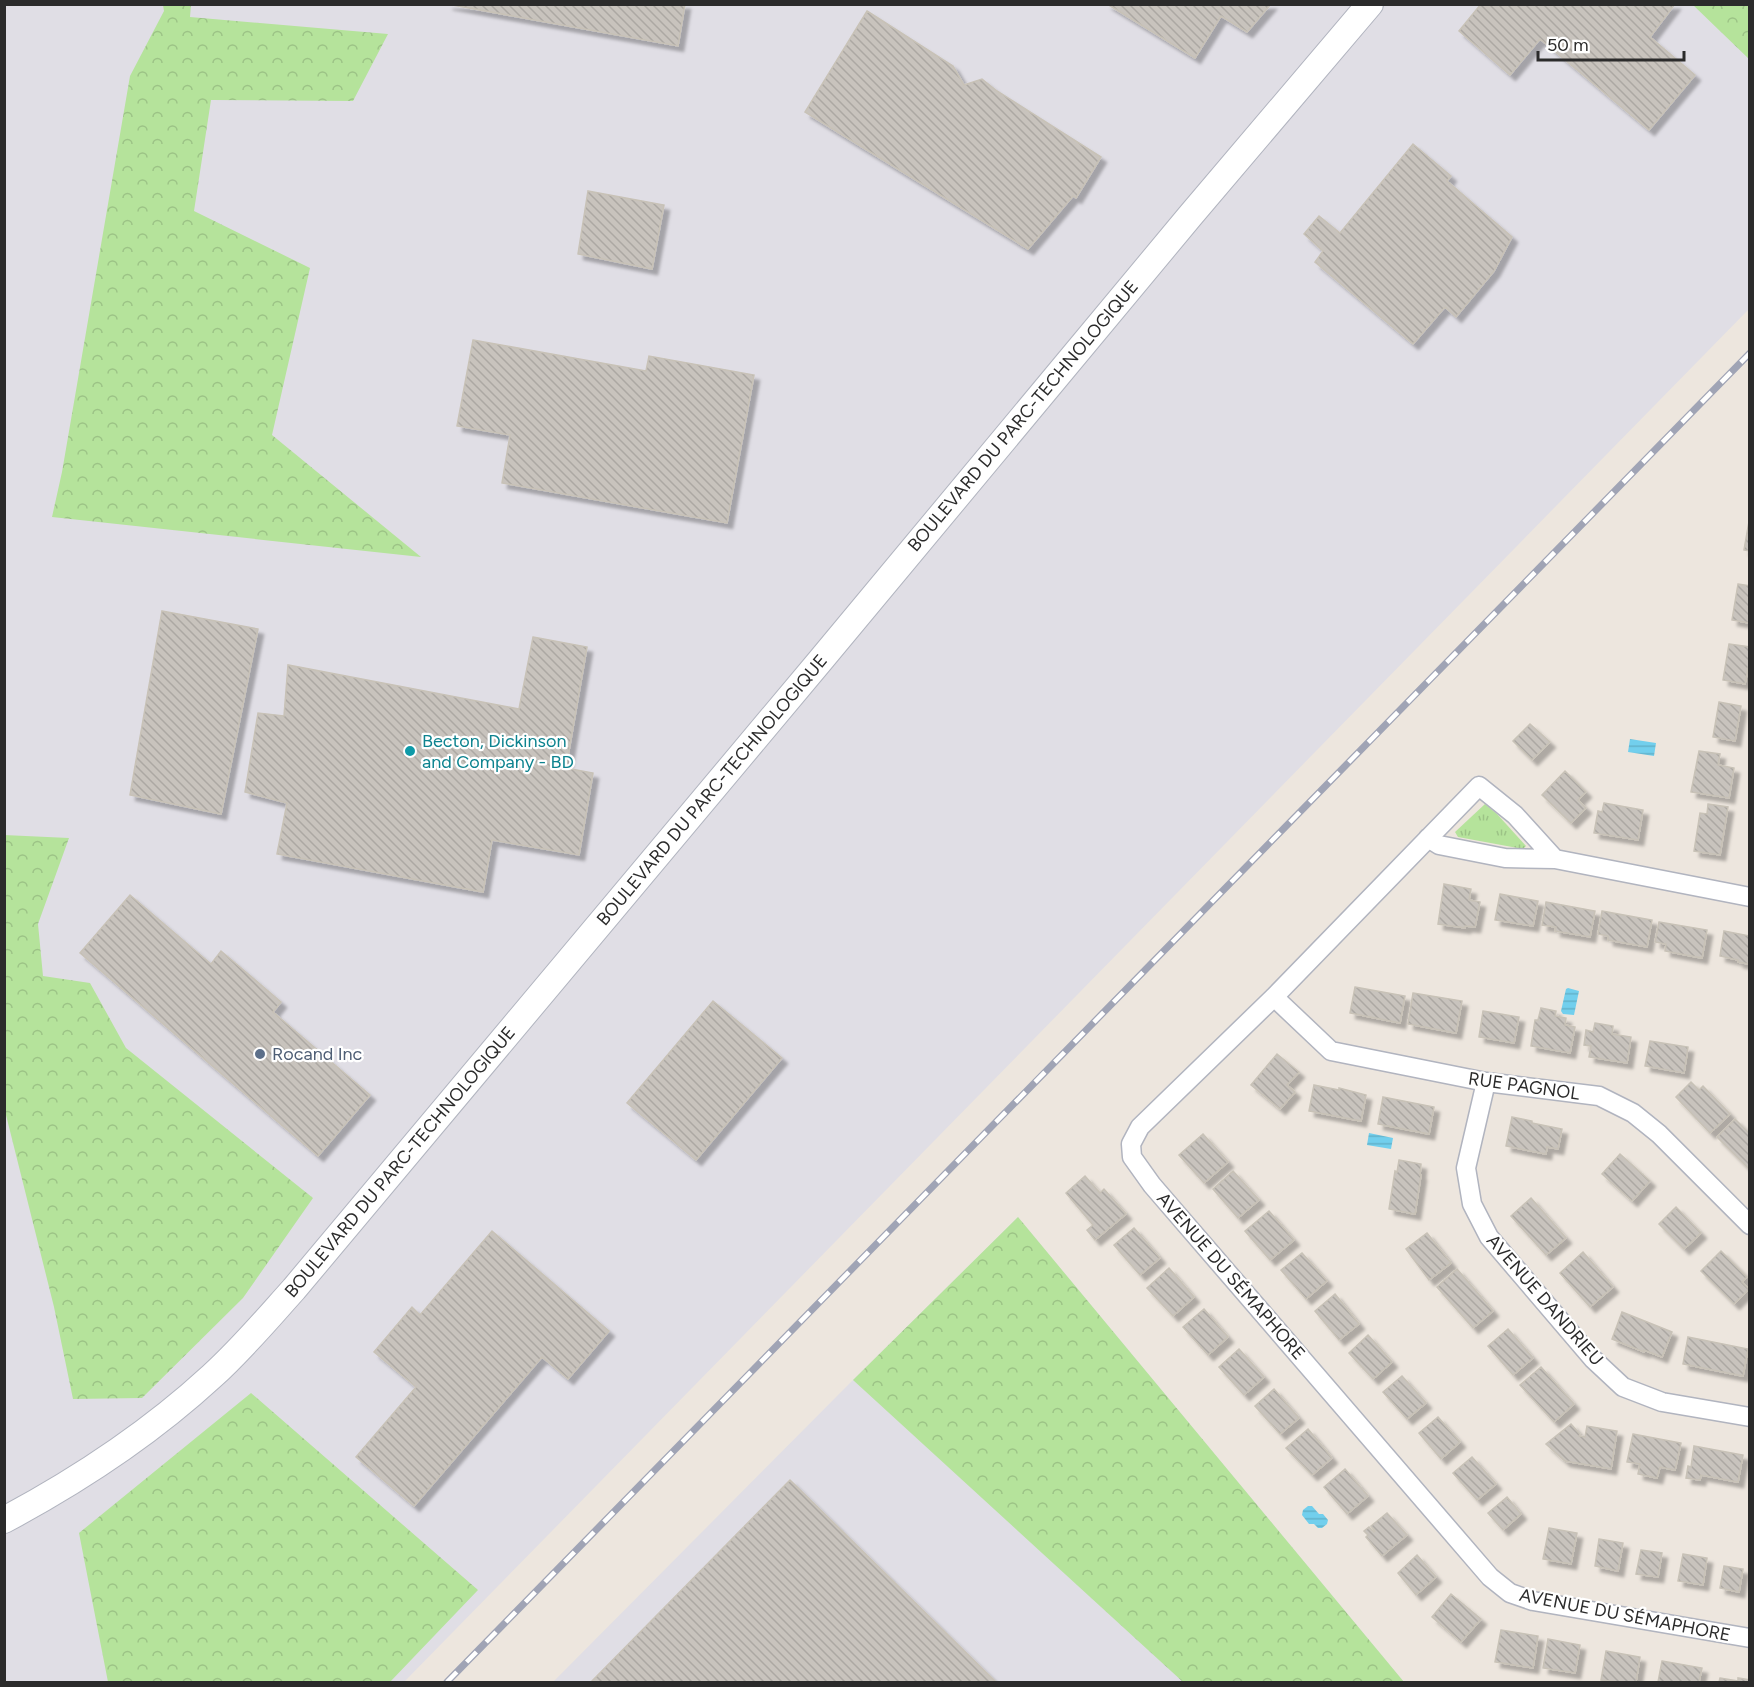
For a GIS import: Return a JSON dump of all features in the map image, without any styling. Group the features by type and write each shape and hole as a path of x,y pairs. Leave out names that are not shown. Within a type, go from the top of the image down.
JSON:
{"street":[{"name":"BOULEVARD DU PARC-TECHNOLOGIQUE","path":"4,1520 72,1483 165,1417 213,1375 252,1336 294,1289 1182,225 1370,4"},
{"name":"AVENUE DU SÉMAPHORE","path":"1554,859 1515,815 1479,786 1274,997 1140,1127 1131,1144 1132,1157 1483,1568 1510,1593 1533,1601 1749,1638"},
{"path":"1428,838 1439,845 1506,858 1554,859 1749,897"},
{"name":"RUE PAGNOL","path":"1274,997 1331,1051 1486,1082 1599,1096 1634,1113 1659,1134 1749,1225"},
{"name":"AVENUE DANDRIEU","path":"1486,1082 1466,1168 1472,1204 1489,1237 1593,1359 1623,1387 1662,1402 1749,1417"}],"shaded area":[{"path":"5,5 1749,5 1749,309 404,1682 5,1682"},
{"path":"1018,1217 1404,1682 553,1682 853,1380"}],"green space":[{"path":"163,5 191,5 190,17 388,34 353,101 211,100 194,211 310,268 272,435 421,557 52,517 62,472 130,76 164,11"},
{"path":"1693,5 1749,5 1749,59"},
{"path":"1485,804 1526,846 1523,849 1458,837 1455,832"},
{"path":"4,835 69,838 38,924 43,976 90,983 126,1048 313,1198 243,1298 142,1398 73,1399 54,1307 5,1111"},
{"path":"1018,1217 1404,1682 1183,1682 853,1380"},
{"path":"251,1393 478,1590 390,1682 108,1682 79,1533"}],"water":[{"path":"1630,739 1656,743 1654,756 1628,752"},
{"path":"1568,988 1579,991 1574,1015 1563,1014 1561,1011"},
{"path":"1369,1133 1393,1138 1391,1149 1367,1145"},
{"path":"1312,1506 1319,1514 1323,1514 1328,1520 1327,1524 1318,1528 1314,1524 1309,1524 1302,1515 1303,1510"}],"building":[{"path":"447,4 685,4 678,46"},
{"path":"1107,4 1271,4 1247,32 1221,16 1195,58"},
{"path":"1481,4 1675,4 1650,37 1695,75 1649,130 1540,39 1510,75 1459,31"},
{"path":"867,11 953,66 964,85 982,79 997,91 1101,157 1076,198 1073,196 1028,249 805,112"},
{"path":"1413,144 1451,176 1447,181 1512,237 1494,271 1456,317 1445,307 1413,344 1315,262 1323,251 1304,234 1319,216 1340,233"},
{"path":"588,191 664,205 652,269 578,254"},
{"path":"473,340 646,371 649,356 754,375 727,523 502,483 510,435 457,426"},
{"path":"1750,516 1750,551 1744,550"},
{"path":"1738,584 1750,586 1750,623 1732,620"},
{"path":"162,611 258,629 221,814 130,795"},
{"name":"Becton, Dickinson and Company - BD","path":"533,637 587,647 566,768 593,773 579,855 492,840 483,892 277,854 287,803 245,792 258,713 284,716 288,665 519,709"},
{"path":"1729,644 1750,647 1745,684 1723,680"},
{"path":"1719,702 1741,706 1735,741 1713,737"},
{"path":"1530,724 1550,742 1532,760 1513,741"},
{"path":"1699,751 1720,754 1718,765 1734,768 1729,798 1691,792"},
{"path":"1565,771 1586,792 1578,800 1586,808 1571,823 1542,795"},
{"path":"1604,803 1643,810 1638,840 1594,833 1598,811 1602,812"},
{"path":"1708,804 1728,807 1720,855 1694,851 1700,813 1707,814"},
{"path":"1444,884 1471,889 1469,900 1480,902 1475,927 1465,926 1465,928 1438,924"},
{"path":"1500,894 1538,901 1533,926 1495,920"},
{"name":"Rocand Inc","path":"130,895 211,964 221,951 281,1002 273,1012 370,1095 318,1156 80,953"},
{"path":"1546,902 1595,911 1590,937 1555,931 1556,927 1542,925"},
{"path":"1602,911 1652,920 1647,947 1608,940 1608,936 1598,934"},
{"path":"1659,922 1707,930 1702,958 1665,951 1666,944 1655,942"},
{"path":"1724,931 1750,936 1749,964 1720,956"},
{"path":"1355,987 1405,996 1400,1023 1350,1013"},
{"path":"1413,993 1462,1001 1456,1033 1408,1024"},
{"path":"713,1001 782,1058 696,1160 627,1103"},
{"path":"1541,1008 1556,1011 1555,1016 1566,1018 1565,1025 1575,1027 1570,1053 1531,1046 1535,1020 1538,1020"},
{"path":"1483,1011 1519,1017 1514,1043 1479,1037"},
{"path":"1595,1023 1613,1026 1612,1034 1631,1037 1627,1063 1589,1057 1591,1046 1584,1045 1586,1030 1593,1032"},
{"path":"1650,1041 1688,1047 1684,1073 1645,1066"},
{"path":"1277,1054 1299,1072 1287,1085 1295,1092 1280,1109 1251,1085"},
{"path":"1691,1082 1699,1090 1703,1086 1730,1114 1710,1133 1676,1097"},
{"path":"1314,1085 1366,1095 1361,1121 1309,1111"},
{"path":"1383,1097 1434,1107 1429,1134 1378,1124"},
{"path":"1512,1117 1562,1129 1558,1149 1547,1147 1546,1154 1506,1146"},
{"path":"1735,1119 1750,1134 1750,1170 1717,1137"},
{"path":"1203,1134 1228,1162 1204,1183 1179,1155"},
{"path":"1620,1154 1650,1181 1632,1201 1602,1174"},
{"path":"1399,1160 1421,1164 1415,1214 1389,1209"},
{"path":"1233,1171 1259,1200 1238,1218 1213,1189"},
{"path":"1085,1176 1100,1193 1104,1189 1126,1214 1095,1240 1087,1230 1093,1225 1066,1193"},
{"path":"1531,1198 1566,1238 1546,1255 1511,1216"},
{"path":"1676,1207 1701,1233 1684,1249 1659,1224"},
{"path":"1269,1211 1294,1240 1270,1260 1245,1231"},
{"path":"1134,1228 1160,1258 1140,1275 1114,1245"},
{"path":"492,1231 609,1331 568,1379 542,1357 414,1506 356,1457 416,1387 374,1352 412,1307 420,1315"},
{"path":"1427,1233 1451,1263 1429,1280 1406,1249"},
{"path":"1721,1251 1747,1277 1742,1282 1749,1289 1734,1304 1701,1271"},
{"path":"1583,1252 1613,1287 1590,1307 1560,1273"},
{"path":"1302,1253 1327,1281 1306,1299 1281,1270"},
{"path":"1169,1268 1194,1297 1173,1316 1147,1288"},
{"path":"1457,1269 1493,1311 1473,1328 1437,1287"},
{"path":"1335,1294 1359,1324 1339,1340 1315,1311"},
{"path":"1204,1309 1228,1337 1208,1355 1183,1327"},
{"path":"1622,1312 1672,1332 1662,1357 1612,1339"},
{"path":"1508,1329 1533,1358 1513,1375 1488,1346"},
{"path":"1368,1335 1392,1362 1373,1379 1349,1353"},
{"path":"1688,1337 1748,1349 1743,1376 1683,1364"},
{"path":"1239,1349 1264,1377 1244,1395 1219,1367"},
{"path":"1541,1367 1574,1404 1554,1422 1520,1385"},
{"path":"1402,1376 1426,1403 1407,1419 1383,1392"},
{"path":"1274,1389 1299,1418 1280,1434 1255,1406"},
{"path":"1438,1417 1460,1442 1441,1459 1419,1433"},
{"path":"1571,1424 1580,1434 1579,1436 1585,1437 1587,1426 1617,1431 1611,1469 1565,1461 1546,1444"},
{"path":"1308,1429 1332,1458 1312,1475 1286,1448"},
{"path":"1633,1434 1681,1443 1675,1470 1660,1467 1657,1478 1638,1474 1640,1464 1627,1462"},
{"path":"1694,1446 1743,1455 1738,1482 1701,1475 1700,1480 1686,1478 1688,1466 1691,1467"},
{"path":"1472,1457 1496,1484 1477,1500 1453,1473"},
{"path":"1345,1469 1368,1496 1347,1514 1324,1487"},
{"path":"790,1480 996,1682 591,1682"},
{"path":"1507,1497 1521,1514 1503,1530 1488,1513"},
{"path":"1387,1513 1407,1535 1382,1556 1366,1537 1368,1535 1364,1531 1369,1527 1374,1532 1371,1526"},
{"path":"1549,1528 1577,1533 1571,1564 1543,1559"},
{"path":"1599,1539 1623,1543 1618,1571 1595,1566"},
{"path":"1641,1550 1662,1553 1658,1577 1636,1574"},
{"path":"1683,1554 1707,1558 1703,1585 1678,1581"},
{"path":"1417,1555 1436,1577 1416,1595 1398,1573"},
{"path":"1724,1566 1743,1569 1739,1592 1720,1588"},
{"path":"1451,1594 1481,1619 1461,1642 1432,1617"},
{"path":"1501,1630 1538,1636 1533,1668 1495,1662"},
{"path":"1548,1639 1580,1645 1575,1673 1543,1668"},
{"path":"1606,1651 1640,1657 1636,1682 1601,1680"},
{"path":"1662,1661 1702,1668 1699,1682 1658,1682"},
{"path":"1720,1678 1738,1681 1738,1678 1750,1680 1750,1682 1719,1682"}],"railway":[{"path":"447,1682 1750,353"}],"place":[{"name":"Becton, Dickinson and Company - BD","path":"410,751"},
{"name":"Rocand Inc","path":"260,1054"}]}
